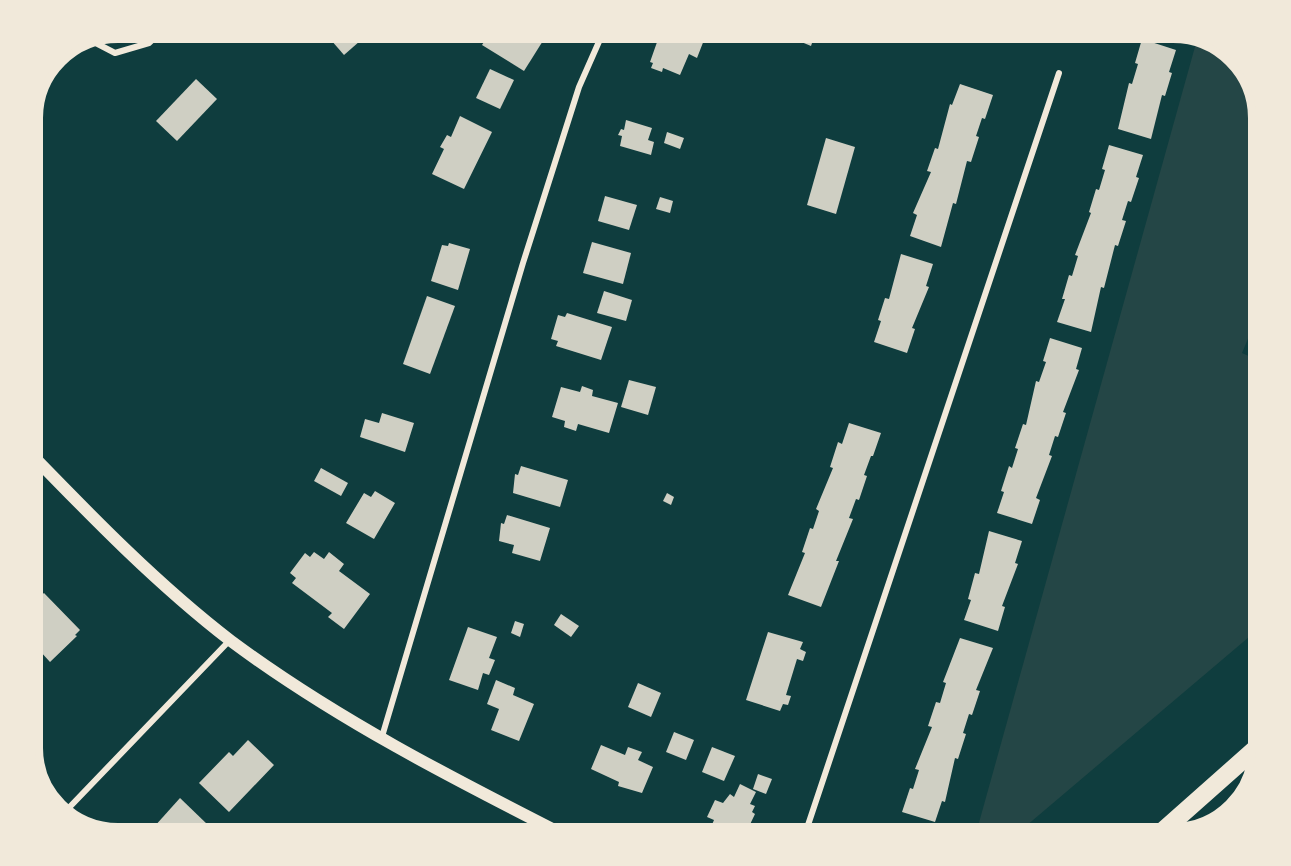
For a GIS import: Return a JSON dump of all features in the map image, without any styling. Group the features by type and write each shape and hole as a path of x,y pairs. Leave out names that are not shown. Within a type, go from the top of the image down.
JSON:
{"highway":[{"path":"1167,827 1252,752"}],"main road":[{"path":"39,462 140,562 230,640 305,692 381,740 549,827"}],"street":[{"path":"95,43 115,53 149,43 153,39"},
{"path":"381,740 523,263 579,87 600,39"},
{"path":"807,827 1059,73"},
{"path":"68,809 230,640"}],"shaded area":[{"path":"1196,43 1217,52 1241,78 1249,97 1252,118 1252,329 1242,353 1252,358 1252,634 1025,827 978,827"}],"building":[{"path":"358,39 360,41 344,55 331,40"},
{"path":"486,39 544,39 524,71 482,45"},
{"path":"658,39 704,40 697,58 689,54 680,75 663,68 662,72 651,68 653,63 650,62"},
{"path":"800,39 813,39 811,46 799,41"},
{"path":"1142,39 1176,50 1169,72 1172,73 1165,96 1162,95 1151,139 1118,129 1129,83 1132,84 1138,64 1135,63"},
{"path":"490,69 514,80 500,109 476,98"},
{"path":"196,79 217,99 177,141 156,121"},
{"path":"960,84 993,95 985,119 982,118 976,136 979,137 971,162 967,161 956,204 953,203 941,247 910,236 917,215 913,213 931,172 927,171 935,148 938,149 950,104 952,105"},
{"path":"460,116 492,132 464,189 432,174 444,149 440,147 447,135 451,137"},
{"path":"626,120 652,128 648,140 654,142 651,155 620,146 622,136 618,135 621,129 624,130"},
{"path":"667,132 684,138 680,149 664,143"},
{"path":"826,138 855,147 836,214 807,205"},
{"path":"1109,145 1143,155 1136,177 1139,178 1122,220 1126,221 1118,246 1115,245 1104,288 1101,287 1091,332 1057,322 1065,299 1062,299 1069,275 1072,276 1078,256 1075,255 1091,213 1089,212 1096,189 1099,190 1105,170 1102,169"},
{"path":"605,196 637,205 629,230 598,221"},
{"path":"660,197 673,201 670,213 656,209"},
{"path":"592,242 631,253 623,284 583,273"},
{"path":"449,243 470,249 458,290 431,281 442,245 448,246"},
{"path":"901,254 933,264 926,286 929,287 912,328 915,329 907,353 874,342 881,321 878,320 885,298 889,299"},
{"path":"604,291 632,300 626,321 597,313"},
{"path":"427,296 455,306 430,374 403,364"},
{"path":"567,313 612,327 601,360 556,346 558,341 551,339 558,315 565,317"},
{"path":"1050,338 1082,348 1076,369 1079,370 1063,412 1066,413 1058,437 1055,436 1049,455 1052,456 1036,498 1040,500 1032,524 997,513 1009,466 1012,468 1018,449 1015,448 1023,424 1026,425 1036,381 1039,382 1046,362 1043,361"},
{"path":"629,380 656,387 648,415 621,407"},
{"path":"582,386 593,390 592,396 618,403 609,433 578,424 576,431 564,427 565,421 552,417 561,387 580,392"},
{"path":"382,413 414,423 405,452 360,437 365,419 379,423"},
{"path":"849,423 881,433 864,475 867,476 859,500 856,499 849,518 853,519 821,607 788,595 805,553 802,552 810,528 813,529 819,511 816,509 833,468 830,467 838,442 842,444"},
{"path":"521,466 568,480 560,507 513,493 515,474 518,475"},
{"path":"321,468 348,483 341,496 314,481"},
{"path":"375,491 395,503 374,539 346,523 364,493 371,497"},
{"path":"667,493 674,497 671,505 663,501"},
{"path":"507,515 550,528 540,561 512,553 514,545 499,541 501,523 504,524"},
{"path":"989,531 1022,541 1015,563 1018,564 1002,606 1005,607 998,631 964,620 971,600 968,599 975,573 979,574"},
{"path":"314,552 324,559 329,552 344,564 339,571 370,594 344,629 328,617 332,613 292,583 296,578 290,573 305,553 310,557"},
{"path":"44,593 80,630 75,635 77,636 50,662 39,650 39,597"},
{"path":"561,614 579,626 571,637 554,625"},
{"path":"515,621 524,624 520,637 511,633"},
{"path":"468,627 497,637 489,658 495,660 489,675 483,673 478,690 449,680"},
{"path":"768,632 803,642 800,649 806,652 803,661 797,659 786,695 791,696 788,705 783,704 780,711 746,700"},
{"path":"960,638 993,648 976,690 980,691 972,715 969,714 963,733 966,734 958,759 955,758 945,802 942,801 935,822 902,812 910,788 913,789 919,770 915,769 932,727 928,726 936,702 940,703 946,683 943,682"},
{"path":"496,680 515,688 513,695 534,704 519,741 491,730 499,709 487,704"},
{"path":"638,683 661,693 651,717 628,707"},
{"path":"674,732 694,740 686,760 666,752"},
{"path":"248,740 274,765 229,812 199,783 229,752 233,756"},
{"path":"601,745 625,755 628,747 642,752 638,760 653,767 642,793 618,786 619,782 591,769"},
{"path":"712,747 735,756 724,781 702,772"},
{"path":"758,774 772,779 766,794 753,789"},
{"path":"740,784 756,792 750,804 755,806 752,812 755,814 749,827 711,827 714,820 707,817 715,800 723,803 730,794 734,797"},
{"path":"180,798 208,825 206,827 154,827"}]}
